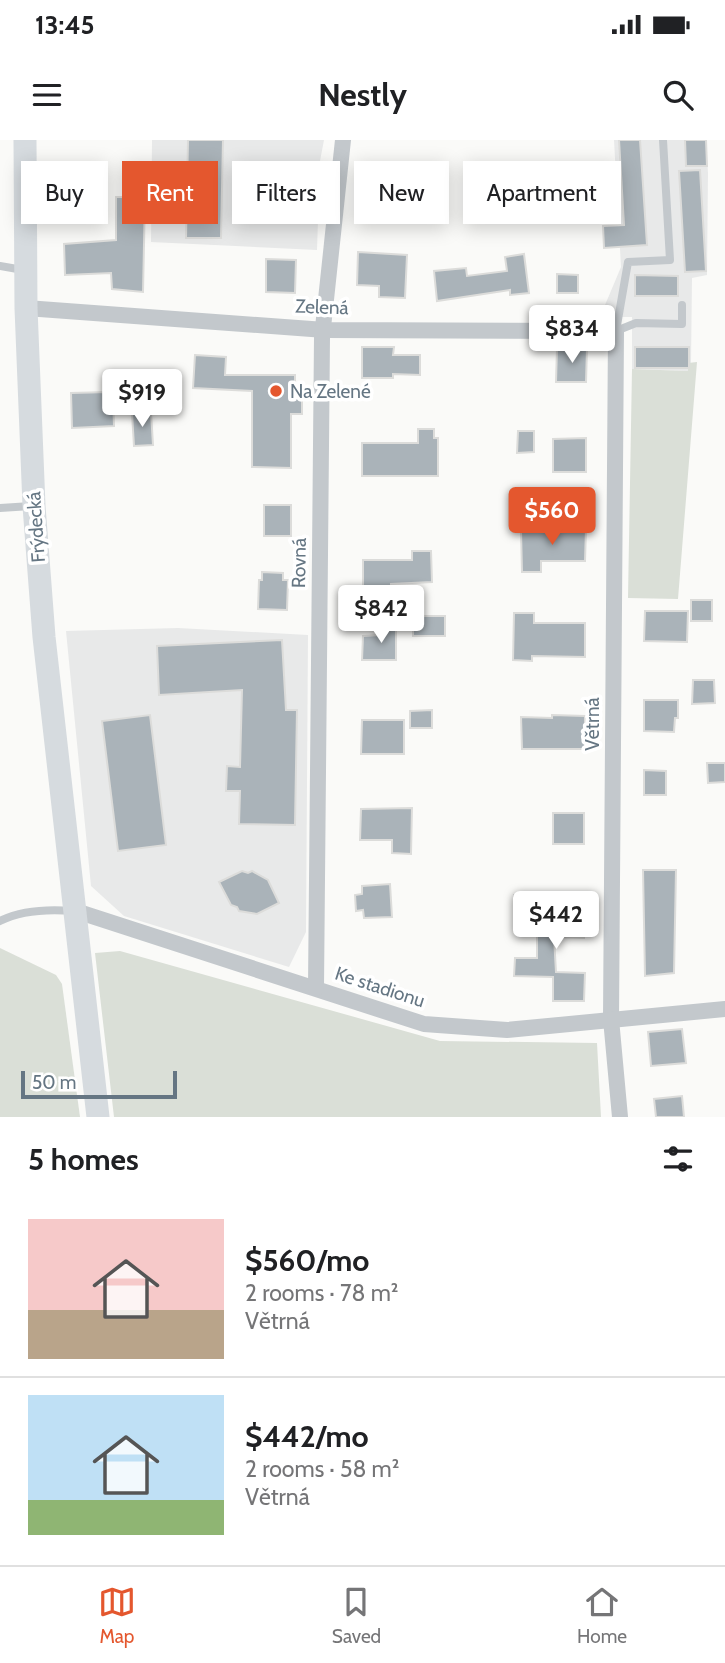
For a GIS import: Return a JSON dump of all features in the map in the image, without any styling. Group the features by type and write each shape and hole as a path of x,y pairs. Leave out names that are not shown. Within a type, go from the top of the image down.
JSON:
{"main road":[{"name":"Frýdecká","path":"25,140 26,308 34,506 44,637 98,1117"}],"street":[{"name":"Rovná","path":"316,988 322,337 325,330 343,140"},
{"name":"Zelená","path":"26,308 325,330 617,331"},
{"name":"Větrná","path":"617,331 611,1019 620,1117"},
{"name":"Ke stadionu","path":"76,911 424,1024 507,1030 725,1009"}],"lane":[{"path":"617,331 628,262 670,260 663,140"},
{"path":"0,266 26,270"},
{"path":"617,331 636,323 682,324 682,305"},
{"path":"0,508 34,506"},
{"path":"0,921 54,909 76,911"}],"shaded area":[{"path":"152,140 324,140 320,161 232,161 232,224 318,224 317,250 151,242 151,224 218,224 218,161 152,161"},
{"path":"614,140 706,140 707,275 692,278 691,363 688,363 688,371 632,369 632,317 600,317 621,267 619,224 621,224 621,161 615,161"},
{"path":"697,362 678,599 628,598 632,369 688,371 688,363"},
{"path":"178,628 308,635 306,932 289,967 124,916 91,886 66,631"},
{"path":"0,948 56,975 62,984 80,1117 0,1117"},
{"path":"120,951 440,1041 597,1043 601,1117 114,1117 95,953"}],"building":[{"path":"188,140 223,140 221,238 186,238 186,224 218,224 218,161 188,161"},
{"path":"619,140 640,140 647,245 604,248 603,226 624,225"},
{"path":"685,140 706,140 707,166 686,166"},
{"path":"700,170 706,271 685,272 679,171"},
{"path":"116,197 122,197 122,224 144,224 143,292 112,289 111,273 65,275 64,244 116,240"},
{"path":"358,252 407,255 405,298 379,297 379,286 357,285"},
{"path":"524,254 529,293 510,295 510,290 437,301 434,271 466,268 467,276 507,271 505,257"},
{"path":"266,259 296,260 295,293 266,292"},
{"path":"557,274 578,275 578,293 557,293"},
{"path":"635,275 678,276 678,296 635,296"},
{"path":"362,347 394,347 393,355 420,355 420,375 393,374 393,378 362,378"},
{"path":"635,347 689,347 689,368 635,368"},
{"path":"557,348 587,348 586,382 556,382"},
{"path":"195,355 226,357 225,375 295,375 295,392 302,392 302,414 291,414 291,468 252,467 252,391 193,388"},
{"path":"109,392 109,397 113,397 114,426 72,428 71,393"},
{"path":"151,412 153,445 134,446 132,413"},
{"path":"418,429 434,429 434,438 438,438 438,476 362,476 362,443 418,443"},
{"path":"518,431 534,431 534,452 517,453"},
{"path":"586,438 586,472 553,472 553,439"},
{"path":"264,505 291,505 291,536 264,536"},
{"path":"586,529 585,561 541,561 541,572 522,572 521,531"},
{"path":"412,551 431,551 432,582 391,584 391,591 363,591 363,560 412,560"},
{"path":"262,572 283,573 283,580 288,580 287,610 258,609 259,580 262,580"},
{"path":"691,600 712,600 712,621 691,621"},
{"path":"645,611 688,611 687,642 644,641"},
{"path":"514,613 534,613 534,623 585,623 585,657 532,656 532,661 513,660"},
{"path":"413,616 445,616 445,636 413,636"},
{"path":"380,627 396,627 396,660 362,660 363,636 380,635"},
{"path":"282,640 286,710 297,710 295,825 239,824 240,791 226,791 227,766 240,767 242,690 159,695 157,646"},
{"path":"693,680 714,680 715,703 692,704"},
{"path":"644,700 678,700 678,718 675,718 674,732 644,731"},
{"path":"432,710 432,728 410,728 410,711"},
{"path":"150,715 166,845 118,851 102,721"},
{"path":"552,715 585,716 585,749 522,749 521,717 552,718"},
{"path":"362,720 404,720 404,754 361,754"},
{"path":"707,763 725,763 725,782 708,783"},
{"path":"644,770 666,771 666,795 644,795"},
{"path":"412,808 411,854 392,853 392,840 360,840 361,809"},
{"path":"553,813 584,813 584,844 553,844"},
{"path":"643,870 676,870 674,973 645,976"},
{"path":"242,871 252,871 268,880 279,903 257,914 239,911 231,905 219,882"},
{"path":"390,884 392,917 364,918 363,910 356,911 355,895 362,894 362,886"},
{"path":"514,895 534,895 533,921 515,921"},
{"path":"537,906 584,906 584,938 554,937 556,972 585,973 584,1001 553,1001 553,977 514,976 515,958 537,958"},
{"path":"682,1029 686,1063 651,1066 648,1032"},
{"path":"682,1096 684,1117 656,1117 654,1099"}],"place":[{"name":"Na Zelené","path":"276,391"}]}
